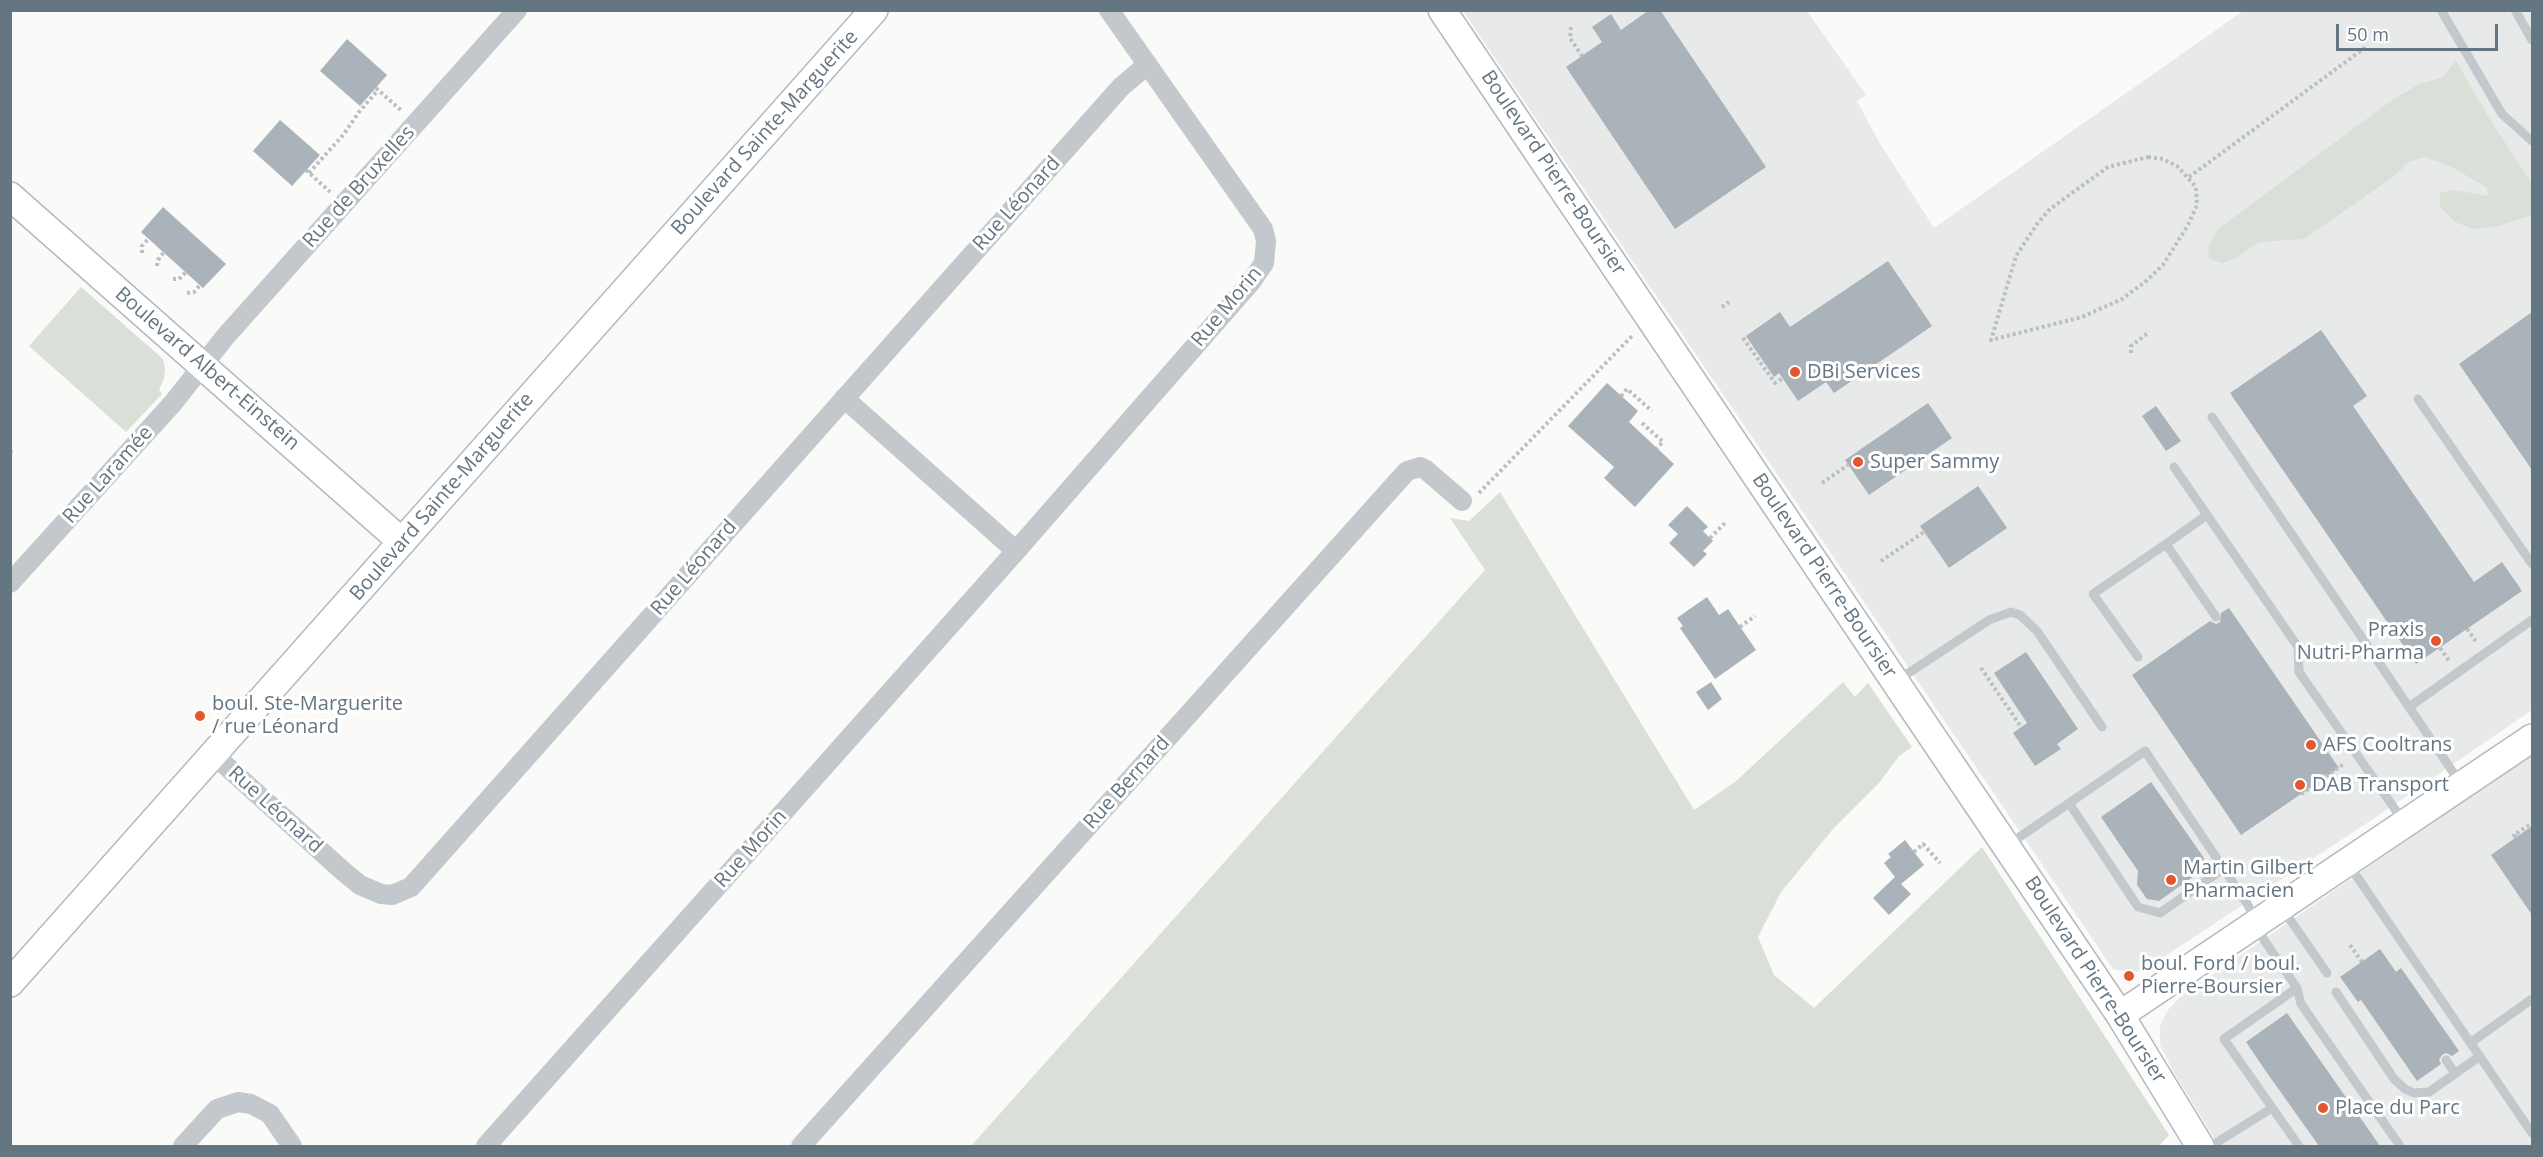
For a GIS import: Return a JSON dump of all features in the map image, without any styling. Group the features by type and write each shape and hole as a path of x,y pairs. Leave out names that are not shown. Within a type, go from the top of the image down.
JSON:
{"street":[{"name":"Rue de Bruxelles","path":"203,366 225,337 517,10"},
{"name":"Boulevard Sainte-Marguerite","path":"10,983 874,10"},
{"name":"Rue Morin","path":"486,1146 1016,550 1251,282 1264,263 1266,241 1263,229 1109,10"},
{"name":"Boulevard Pierre-Boursier","path":"1442,10 2120,1015 2200,1146"},
{"name":"Rue Léonard","path":"214,754 360,885 381,894 393,895 411,887 1121,87 1147,65"},
{"name":"Boulevard Albert-Einstein","path":"10,196 402,542"},
{"name":"Rue Laramée","path":"10,583 173,403 203,366"},
{"path":"844,398 1016,550"},
{"name":"Rue Bernard","path":"801,1146 1407,471 1420,467 1426,470 1462,501"},
{"path":"2120,1015 2463,786 2530,745"},
{"path":"183,1146 217,1109 238,1102 251,1104 270,1114 292,1146"}],"lane":[{"path":"2441,10 2502,114 2532,141"},
{"path":"2515,10 2532,40"},
{"path":"2418,399 2532,564"},
{"path":"2212,417 2463,786"},
{"path":"2174,467 2298,647 2299,672 2406,824"},
{"path":"2138,657 2093,594 2207,514"},
{"path":"2166,544 2216,617"},
{"path":"1896,682 1980,625 2003,613 2011,612 2020,615 2037,631 2102,728"},
{"path":"2409,707 2532,620"},
{"path":"2006,846 2145,751 2248,905 2264,940 2297,988 2301,1004 2400,1146"},
{"path":"2069,803 2138,907 2160,913 2223,869"},
{"path":"2348,863 2532,1133"},
{"path":"2282,908 2327,973"},
{"path":"2297,988 2224,1039 2299,1146"},
{"path":"2336,992 2394,1079 2404,1089 2414,1094 2429,1092 2480,1056"},
{"path":"2470,1042 2532,999"},
{"path":"2446,1060 2456,1074"},
{"path":"2211,1146 2272,1108"}],"path":[{"path":"1571,27 1570,38 1582,56"},
{"path":"2189,177 2366,47"},
{"path":"343,205 307,172 344,134 377,89 416,124"},
{"path":"2148,157 2163,159 2177,166 2189,177 2196,187 2197,205 2188,225 2163,265 2145,282 2122,298 2082,317 1991,340 2016,256 2050,209 2108,167 2127,161 2148,157"},
{"path":"142,253 142,246 148,238"},
{"path":"157,266 164,252"},
{"path":"173,279 179,279 186,272"},
{"path":"187,293 194,292 200,285"},
{"path":"1722,307 1729,302"},
{"path":"1462,501 1489,486 1639,329 1651,320"},
{"path":"2131,353 2131,346 2148,333"},
{"path":"1743,338 1775,383 1783,378"},
{"path":"1622,396 1627,390 1652,411"},
{"path":"1642,423 1663,442 1657,448"},
{"path":"1822,483 1848,465"},
{"path":"1710,538 1725,523"},
{"path":"1881,561 1924,532"},
{"path":"1740,627 1755,616"},
{"path":"1981,668 2021,727"},
{"path":"2301,794 2339,768"},
{"path":"2516,837 2514,835 2532,823"},
{"path":"1914,852 1923,844 1940,863"},
{"path":"2350,945 2362,962"}],"shaded area":[{"path":"1463,11 1807,11 1866,95 1857,101 1879,142 1934,228 2243,11 2532,11 2532,710 2376,817 2144,970 2133,973 2113,969"},
{"path":"2456,61 2532,184 2532,215 2498,226 2473,229 2455,222 2440,207 2440,193 2454,190 2488,196 2487,188 2454,168 2425,157 2409,162 2393,177 2304,239 2259,242 2234,259 2222,263 2209,258 2208,246 2218,229 2391,101 2419,84 2443,77"},
{"path":"81,287 163,359 164,379 159,390 162,394 126,432 29,346"},
{"path":"1500,492 1694,810 1735,782 1843,682 1855,697 1868,683 1912,747 1899,756 1879,783 1833,829 1781,892 1758,937 1774,975 1814,1008 1982,847 2169,1135 2159,1146 971,1146 1485,570 1450,518 1469,521"},
{"path":"2532,754 2532,1146 2219,1146 2174,1073 2160,1045 2160,1026 2168,1010 2180,997"}],"building":[{"path":"1649,10 1660,10 1766,167 1675,229 1566,67 1602,42 1592,27 1611,14 1621,30"},
{"path":"347,39 387,75 360,106 320,71"},
{"path":"280,120 320,155 292,186 253,151"},
{"path":"163,207 226,264 203,288 141,232"},
{"path":"1888,261 1932,326 1834,393 1826,382 1798,401 1779,373 1774,377 1746,336 1780,312 1790,327"},
{"path":"2532,312 2532,470 2459,364"},
{"path":"2321,330 2367,396 2353,406 2474,582 2502,562 2522,591 2416,664 2230,393"},
{"path":"1607,383 1638,411 1629,422 1674,464 1635,507 1604,478 1614,467 1568,426"},
{"path":"1928,403 1952,438 1869,495 1845,460"},
{"path":"2156,406 2181,441 2166,451 2142,416"},
{"path":"1978,486 2007,528 1949,568 1920,526"},
{"path":"1687,506 1708,527 1703,531 1713,541 1703,551 1707,554 1694,567 1669,543 1678,534 1668,525"},
{"path":"1707,597 1719,615 1728,609 1756,650 1715,679 1680,628 1683,626 1677,618"},
{"path":"2229,608 2339,768 2241,835 2132,675 2210,621 2216,624 2220,622 2221,613"},
{"path":"2026,652 2078,729 2057,744 2061,749 2035,766 2013,733 2027,723 1994,673"},
{"path":"1711,682 1722,699 1708,710 1696,692"},
{"path":"2151,782 2204,858 2201,871 2159,901 2147,899 2137,885 2138,871 2101,817"},
{"path":"2532,826 2532,915 2491,855"},
{"path":"1905,840 1924,865 1901,884 1911,894 1889,915 1873,898 1895,877 1884,863 1891,857 1888,854"},
{"path":"2380,949 2396,972 2401,968 2459,1051 2452,1056 2446,1053 2442,1055 2439,1060 2441,1064 2417,1081 2361,1000 2358,1002 2340,977"},
{"name":"Place du Parc","path":"2287,1013 2380,1146 2319,1146 2265,1070 2246,1042"}],"place":[{"name":"DBi Services","path":"1795,372"},
{"name":"Super Sammy","path":"1858,462"},
{"name":"Praxis Nutri-Pharma","path":"2436,641"},
{"name":"boul. Ste-Marguerite / rue Léonard","path":"200,716"},
{"name":"AFS Cooltrans","path":"2311,745"},
{"name":"DAB Transport","path":"2300,785"},
{"name":"Martin Gilbert Pharmacien","path":"2171,880"},
{"name":"boul. Ford / boul. Pierre-Boursier","path":"2129,976"},
{"name":"Place du Parc","path":"2323,1108"}]}
